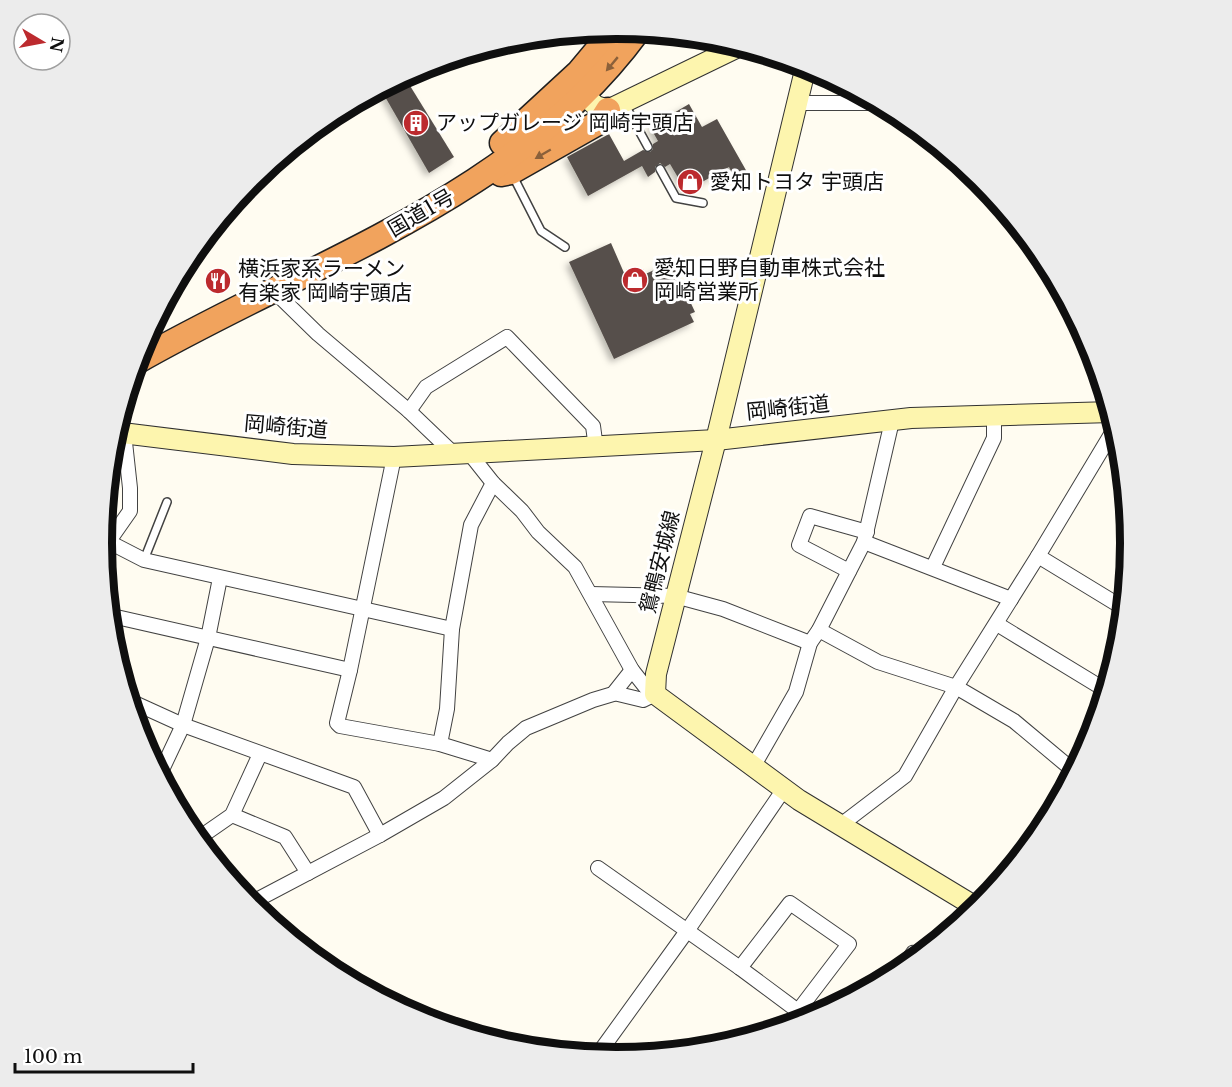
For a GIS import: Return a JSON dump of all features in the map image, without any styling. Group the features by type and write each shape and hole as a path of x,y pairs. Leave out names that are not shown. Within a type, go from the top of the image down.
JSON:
{"highway":[{"name":"国道1号","path":"148,356 414,218 482,177 529,141 576,88 608,39"},
{"name":"国道1号","path":"158,332 404,210 470,170 516,131 576,88 608,69 631,39"},
{"path":"482,177 511,172 601,121 616,106"}],"street":[{"path":"576,88 596,106 616,106 726,52"},
{"name":"鴛鴨安城線","path":"656,694 656,674 716,440 804,75"},
{"path":"796,103 862,104"},
{"path":"274,291 318,334 463,455 522,511 538,532 575,567 632,670 647,689 799,800 970,903"},
{"path":"409,411 426,387 507,337 593,426 596,448"},
{"name":"岡崎街道","path":"124,433 293,454 394,457 716,440 911,418 1103,412"},
{"path":"933,567 994,438 994,416"},
{"path":"753,766 796,692 810,643 819,630 865,537 892,421"},
{"path":"842,824 905,776 956,687 997,624 1109,437"},
{"path":"112,536 130,510 130,488 121,444"},
{"path":"394,457 337,723 340,726 440,744 492,760"},
{"path":"440,744 447,709 452,629 471,525 493,483"},
{"path":"849,571 799,545 810,516 1011,599"},
{"path":"112,550 220,578 452,629"},
{"path":"1038,556 1116,604"},
{"path":"164,766 183,725 208,638 220,578"},
{"path":"591,594 675,596 723,609 810,643"},
{"path":"117,617 350,670"},
{"path":"997,624 1100,686"},
{"path":"819,630 878,662 956,687 1014,720 1068,766"},
{"path":"614,693 632,670"},
{"path":"258,899 380,835 444,798 492,760 526,728 614,693 643,700 656,694"},
{"path":"138,704 183,725 354,787 380,835"},
{"path":"204,834 232,815 260,754"},
{"path":"603,1048 687,931 784,789"},
{"path":"232,815 285,837 308,873"},
{"path":"598,868 801,1013"},
{"path":"740,968 790,903 849,944 798,1011"}],"lane":[{"path":"616,106 648,147"},
{"path":"660,170 676,198 703,203"},
{"path":"511,172 541,231 565,247"},
{"path":"144,560 167,502"}],"building":[{"name":"アップガレージ 岡崎宇頭店","path":"409,84 454,157 429,173 384,96"},
{"path":"689,104 702,127 717,119 747,172 735,179 729,167 686,191 670,164 665,167 660,163 655,167 655,172 648,177 642,166 588,196 567,157 609,134 624,161 643,150 650,152 653,144 658,141 650,127"},
{"path":"611,243 628,282 665,265 669,272 675,269 695,312 690,314 694,322 614,359 569,262"}],"place":[{"name":"アップガレージ 岡崎宇頭店","path":"416,123"},
{"name":"愛知トヨタ 宇頭店","path":"690,182"},
{"name":"愛知日野自動車株式会社 岡崎営業所","path":"635,280"},
{"name":"横浜家系ラーメン 有楽家 岡崎宇頭店","path":"218,281"}]}
